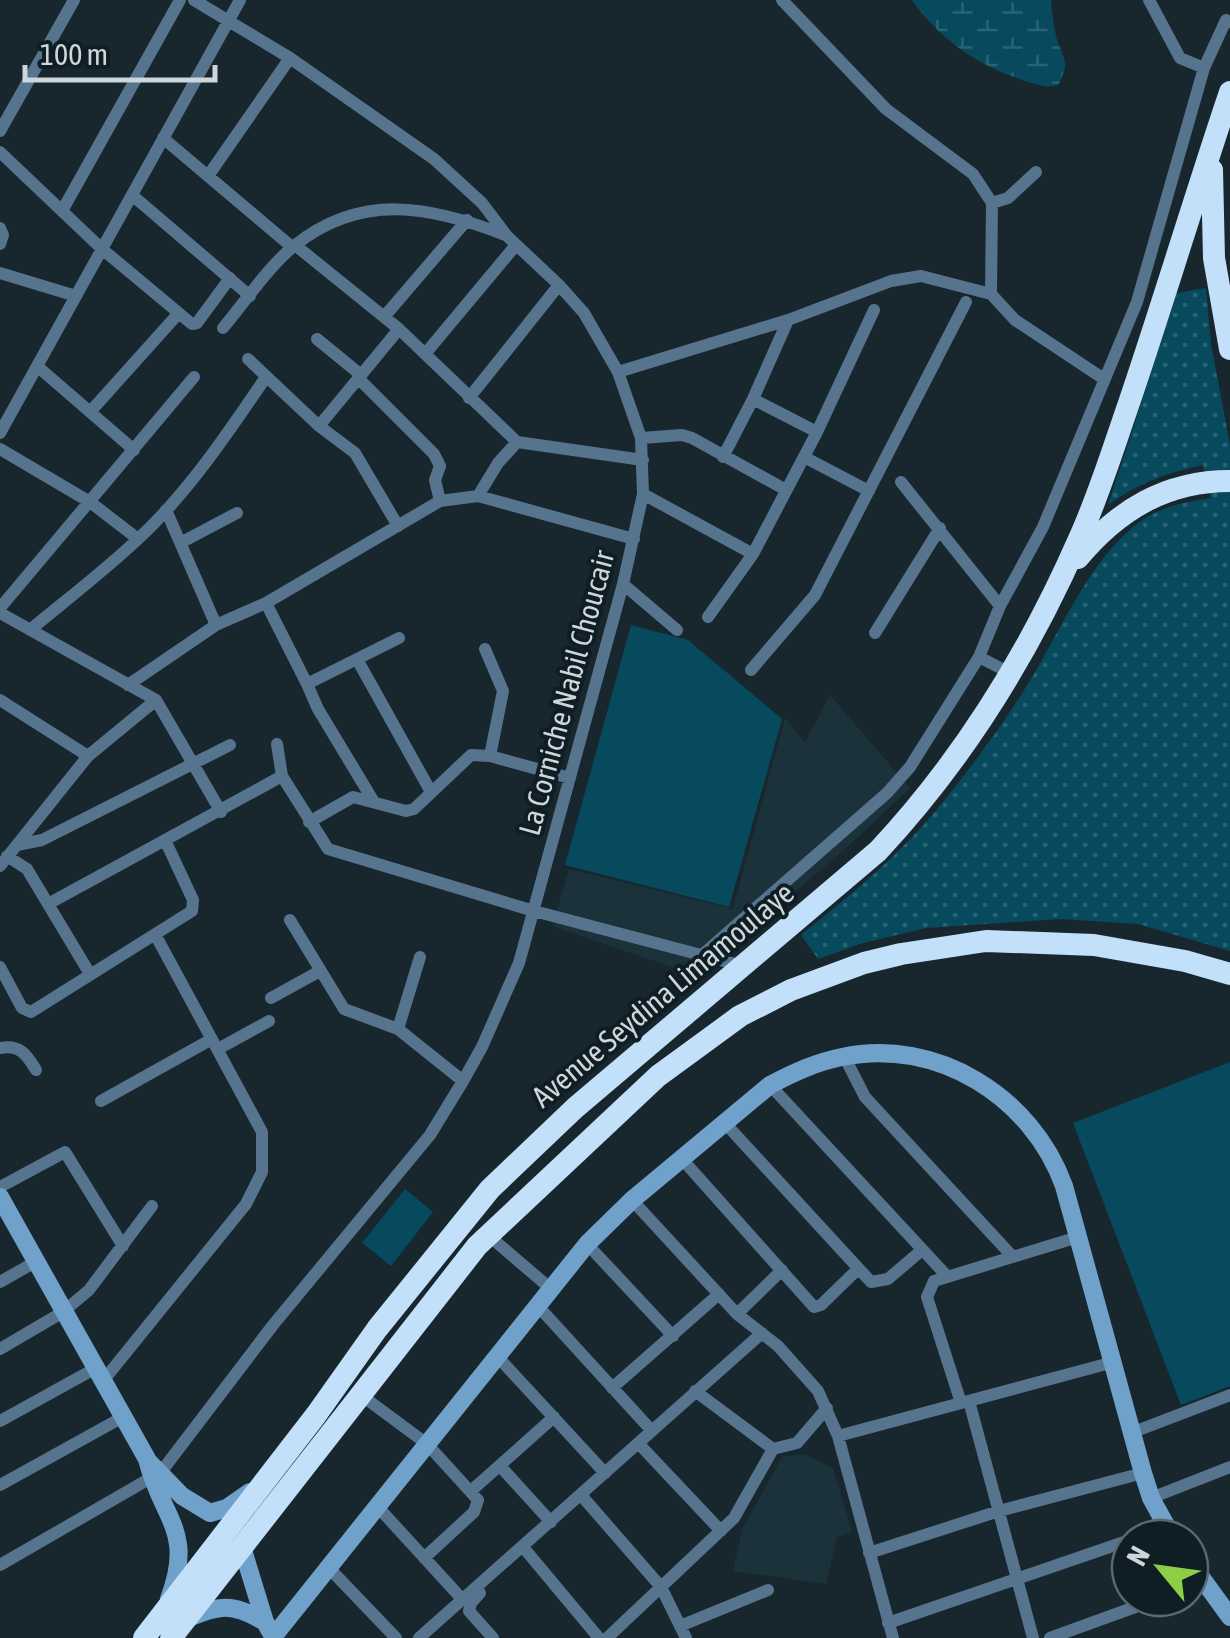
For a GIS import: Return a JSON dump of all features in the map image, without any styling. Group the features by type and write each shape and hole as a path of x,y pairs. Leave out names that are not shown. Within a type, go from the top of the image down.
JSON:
{"highway":[{"name":"Avenue Seydina Limamoulaye","path":"173,1624 272,1473 377,1328 490,1188 575,1108 878,851 958,756 1010,673 1079,540 1145,355 1230,92"},
{"path":"1213,142 1214,258 1230,350"},
{"path":"1039,621 1076,561 1116,518 1172,488 1230,480"},
{"name":"Avenue Seydina Limamoulaye","path":"144,1638 173,1624 242,1548 457,1268 488,1235 658,1076 740,1016 792,990 901,954 986,941 1094,944 1143,953"},
{"path":"1143,953 1230,974"},
{"path":"1143,953 1230,987"}],"street":[{"path":"0,131 74,0"},
{"path":"62,211 180,0"},
{"name":"La Corniche Nabil Choucair","path":"156,1476 273,1325 413,1157 463,1081 501,1007 519,963 624,584 642,494 643,460 641,438 618,372 584,313 512,240 482,203 434,160 290,58 194,0"},
{"path":"0,433 4,415 37,366 240,0"},
{"path":"782,0 886,109 973,174 992,204 990,294"},
{"path":"1149,0 1180,58 1204,68"},
{"path":"702,956 887,793 910,767 978,657 1000,606 1043,527 1137,302 1204,68 1226,20 1230,22"},
{"path":"208,176 290,58"},
{"path":"163,138 399,329 517,442 643,460"},
{"path":"0,152 102,249 192,324 197,323 230,278"},
{"path":"992,204 1008,198 1036,172"},
{"path":"132,195 250,296"},
{"path":"223,328 294,246 355,214 389,208 426,210 466,220 512,240 425,354"},
{"path":"384,317 466,220"},
{"path":"0,228 0,244"},
{"path":"0,272 76,296"},
{"path":"618,372 788,320 891,281 921,276 990,294 1016,320 1104,379"},
{"path":"469,398 559,285"},
{"path":"750,670 816,595 966,302"},
{"path":"708,616 753,554 817,432 874,310"},
{"path":"90,412 178,314"},
{"path":"723,457 754,399 788,320"},
{"path":"318,426 399,329"},
{"path":"317,339 359,376 434,454 440,466 435,480 440,501"},
{"path":"248,358 318,426 355,453 398,526"},
{"path":"37,366 134,450"},
{"path":"30,630 138,540 166,510 239,419 266,376"},
{"path":"194,378 0,611 156,700 221,812"},
{"path":"754,399 817,432"},
{"path":"641,438 682,435 786,490"},
{"path":"478,496 498,463 517,442"},
{"path":"0,450 90,502 138,540"},
{"path":"804,457 869,491"},
{"path":"901,482 1000,606"},
{"path":"642,494 753,554"},
{"path":"128,685 216,625 266,603 440,501 478,496 634,540"},
{"path":"166,510 216,625"},
{"path":"182,542 237,512"},
{"path":"875,633 940,528"},
{"path":"624,584 678,630"},
{"path":"266,603 318,709 374,802"},
{"path":"308,684 400,638"},
{"path":"486,649 503,691 490,756"},
{"path":"978,657 1010,673"},
{"path":"358,661 431,792"},
{"path":"0,700 88,756"},
{"path":"8,856 88,756 156,700"},
{"path":"277,744 282,776 321,842 338,853 534,911 743,966"},
{"path":"8,856 230,745"},
{"path":"309,822 353,798 406,811 414,809 471,755 490,756 570,778"},
{"path":"48,904 282,776"},
{"path":"0,967 22,1008 31,1012 192,912 195,906 165,840"},
{"path":"8,856 27,869 90,974"},
{"path":"290,920 344,1009 398,1029 463,1081"},
{"path":"0,1421 99,1374 246,1204 262,1172 262,1132 156,936"},
{"path":"398,1029 420,958"},
{"path":"271,998 320,971"},
{"path":"101,1101 269,1021"},
{"path":"0,1048 24,1052 36,1070"},
{"path":"270,1632 377,1506 586,1244 632,1200 770,1085 802,1068 844,1056 884,1054 961,1071 1020,1113 1048,1149 1064,1186 1143,1474 1162,1518"},
{"path":"844,1056 865,1097 1013,1257"},
{"path":"770,1085 946,1275"},
{"path":"724,1122 871,1282 882,1282 922,1250"},
{"path":"0,1187 65,1152 124,1246"},
{"path":"682,1159 811,1304 818,1307 858,1268"},
{"path":"632,1200 737,1314 807,1376 828,1408 870,1553 888,1633 1017,1579 1110,1547"},
{"path":"0,1349 64,1312 96,1282 152,1206"},
{"path":"3,1208 156,1476 179,1538 173,1624 214,1608 232,1606 270,1632"},
{"path":"488,1235 551,1289"},
{"path":"1033,1638 999,1511 927,1297 934,1281 946,1275 1078,1237"},
{"path":"586,1244 673,1336"},
{"path":"0,1282 37,1262"},
{"path":"737,1314 782,1270"},
{"path":"612,1388 719,1294"},
{"path":"536,1305 652,1432"},
{"path":"420,1638 762,1333"},
{"path":"496,1355 606,1473"},
{"path":"838,1436 1110,1363"},
{"path":"695,1391 774,1449"},
{"path":"360,1395 426,1444 478,1500 474,1512 424,1558"},
{"path":"1131,1433 1230,1395"},
{"path":"607,1638 734,1518 774,1449 797,1442 828,1408"},
{"path":"0,1486 124,1417"},
{"path":"472,1490 554,1418"},
{"path":"639,1444 721,1531"},
{"path":"500,1466 551,1522"},
{"path":"1151,1498 1230,1467"},
{"path":"156,1476 210,1513 241,1500 272,1473"},
{"path":"870,1553 999,1511 1143,1474"},
{"path":"0,1564 156,1476"},
{"path":"581,1496 661,1587 683,1632 768,1590"},
{"path":"377,1506 462,1599"},
{"path":"523,1547 599,1638"},
{"path":"242,1548 270,1632"},
{"path":"328,1566 396,1638"},
{"path":"493,1638 470,1611 471,1603 495,1572"},
{"path":"1210,1597 1230,1617"},
{"path":"1050,1638 1110,1616"}],"shaded area":[{"path":"830,695 910,788 843,851 687,983 672,967 552,926 569,869 733,909 785,718 805,742"},
{"path":"804,1454 833,1468 852,1532 837,1537 826,1584 733,1571 742,1530 782,1457"}],"green space":[{"path":"912,0 1051,0 1065,64 1058,85 1034,84 973,57 946,38"},
{"path":"1206,288 1211,344 1230,445 1230,951 1138,924 1061,919 926,928 818,959 801,935 896,854 946,798 1032,678 1105,556 1133,527 1151,515 1211,498 1203,465 1153,480 1108,505 1177,293"},
{"path":"631,625 688,640 782,719 729,907 565,865"},
{"path":"1230,1062 1230,1386 1181,1405 1073,1123"},
{"path":"405,1189 433,1212 391,1266 362,1243"}]}
